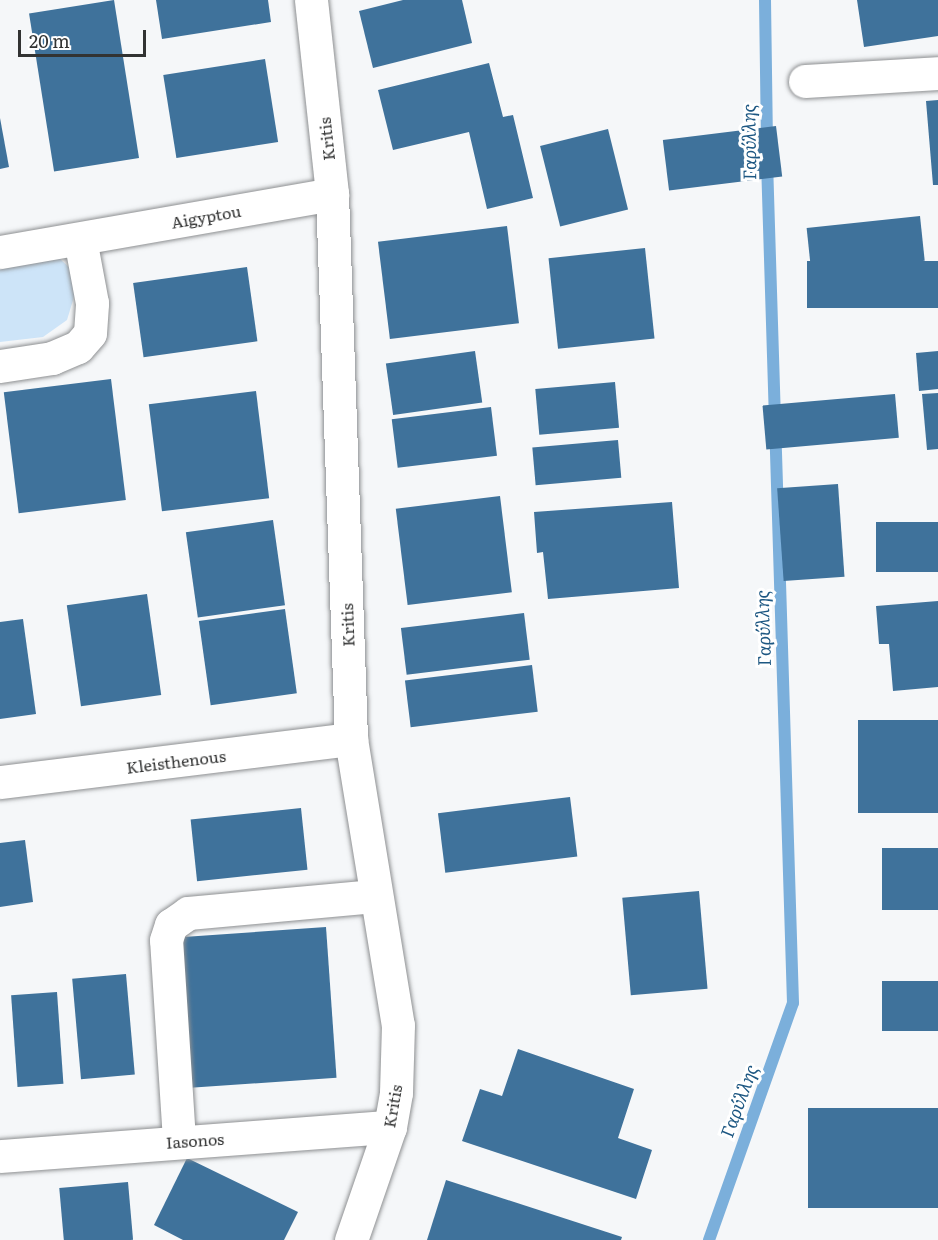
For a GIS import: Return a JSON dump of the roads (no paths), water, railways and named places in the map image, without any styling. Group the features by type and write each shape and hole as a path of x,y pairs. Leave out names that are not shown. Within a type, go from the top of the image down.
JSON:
{"street":[{"name":"Kritis","path":"311,0 332,194 351,739 374,896 398,1025 397,1076 390,1127 351,1240"},
{"path":"805,81 938,73"},
{"name":"Aigyptou","path":"0,252 332,194"},
{"path":"0,366 52,358 78,347 90,333 92,303 80,239"},
{"name":"Kleisthenous","path":"0,782 351,739"},
{"path":"180,1140 166,940 171,925 188,913 374,896"},
{"name":"Iasonos","path":"0,1156 180,1140 390,1127"}],"waterway":[{"name":"Γαρύλλης","path":"765,0 767,143"},
{"name":"Γαρύλλης","path":"709,1240 793,1003 767,163"}]}
